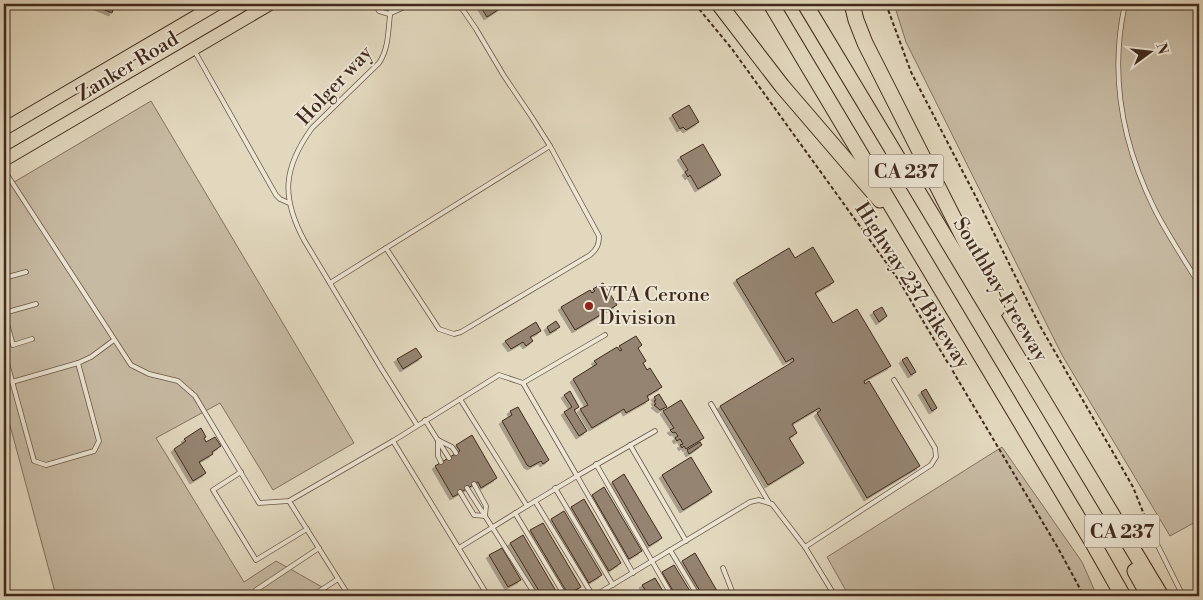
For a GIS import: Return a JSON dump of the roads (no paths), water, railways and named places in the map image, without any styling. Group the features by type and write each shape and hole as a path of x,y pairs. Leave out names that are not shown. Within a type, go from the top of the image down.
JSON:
{"highway":[{"path":"719,4 782,86 905,229"},
{"name":"CA 237","path":"771,4 1094,544 1123,596"},
{"path":"796,4 1055,435 1149,596"},
{"name":"Southbay Freeway","path":"805,4 1161,596"},
{"path":"852,4 865,43 990,290 1007,339"}],"main road":[{"name":"Zanker Road","path":"4,129 217,4"},
{"name":"Zanker Road","path":"4,160 270,4"}],"lane":[{"path":"375,4 379,11 389,14 411,4"},
{"path":"389,14 392,4"},
{"path":"386,248 438,329 454,334 461,332 590,255 599,244 600,236 550,146 476,29 463,10 456,4"},
{"path":"1125,4 1118,49 1118,81 1121,111 1129,146 1141,180 1155,210 1199,284"},
{"name":"Holger way","path":"389,14 387,47 384,56 312,128 300,147 288,181 289,203 294,220 330,284 417,425"},
{"path":"193,48 276,196 289,203"},
{"path":"330,284 550,146"},
{"path":"4,170 131,365 149,374 178,381 195,396 260,502 289,501 393,441 499,375 524,383 633,573"},
{"path":"4,278 26,272"},
{"path":"32,340 13,344 4,313 36,304"},
{"path":"524,383 605,335"},
{"path":"12,382 78,363 114,340"},
{"path":"4,352 34,461 46,465 94,451 99,441 78,363"},
{"path":"805,547 935,462 935,448 894,380"},
{"path":"460,398 526,506"},
{"path":"711,404 768,502"},
{"path":"425,420 449,458"},
{"path":"459,548 596,464 655,431"},
{"path":"438,440 452,447 456,453"},
{"path":"438,440 438,456 441,462"},
{"path":"393,441 488,596"},
{"path":"630,445 686,541"},
{"path":"596,464 672,596"},
{"path":"240,472 213,490 256,560 307,529"},
{"path":"474,484 486,506 485,516"},
{"path":"467,488 536,596"},
{"path":"556,488 613,585"},
{"path":"460,492 474,515 485,516"},
{"path":"535,501 593,596 750,502 759,500 768,502 776,507 805,547 836,596"},
{"path":"289,501 349,596"},
{"path":"515,513 565,596"},
{"path":"1156,542 1183,596"},
{"path":"256,590 319,548"},
{"path":"670,550 698,596"},
{"path":"723,568 734,596"},
{"path":"312,596 338,579"},
{"path":"606,589 611,596"}],"place":[{"name":"VTA Cerone Division","path":"589,306"}]}
